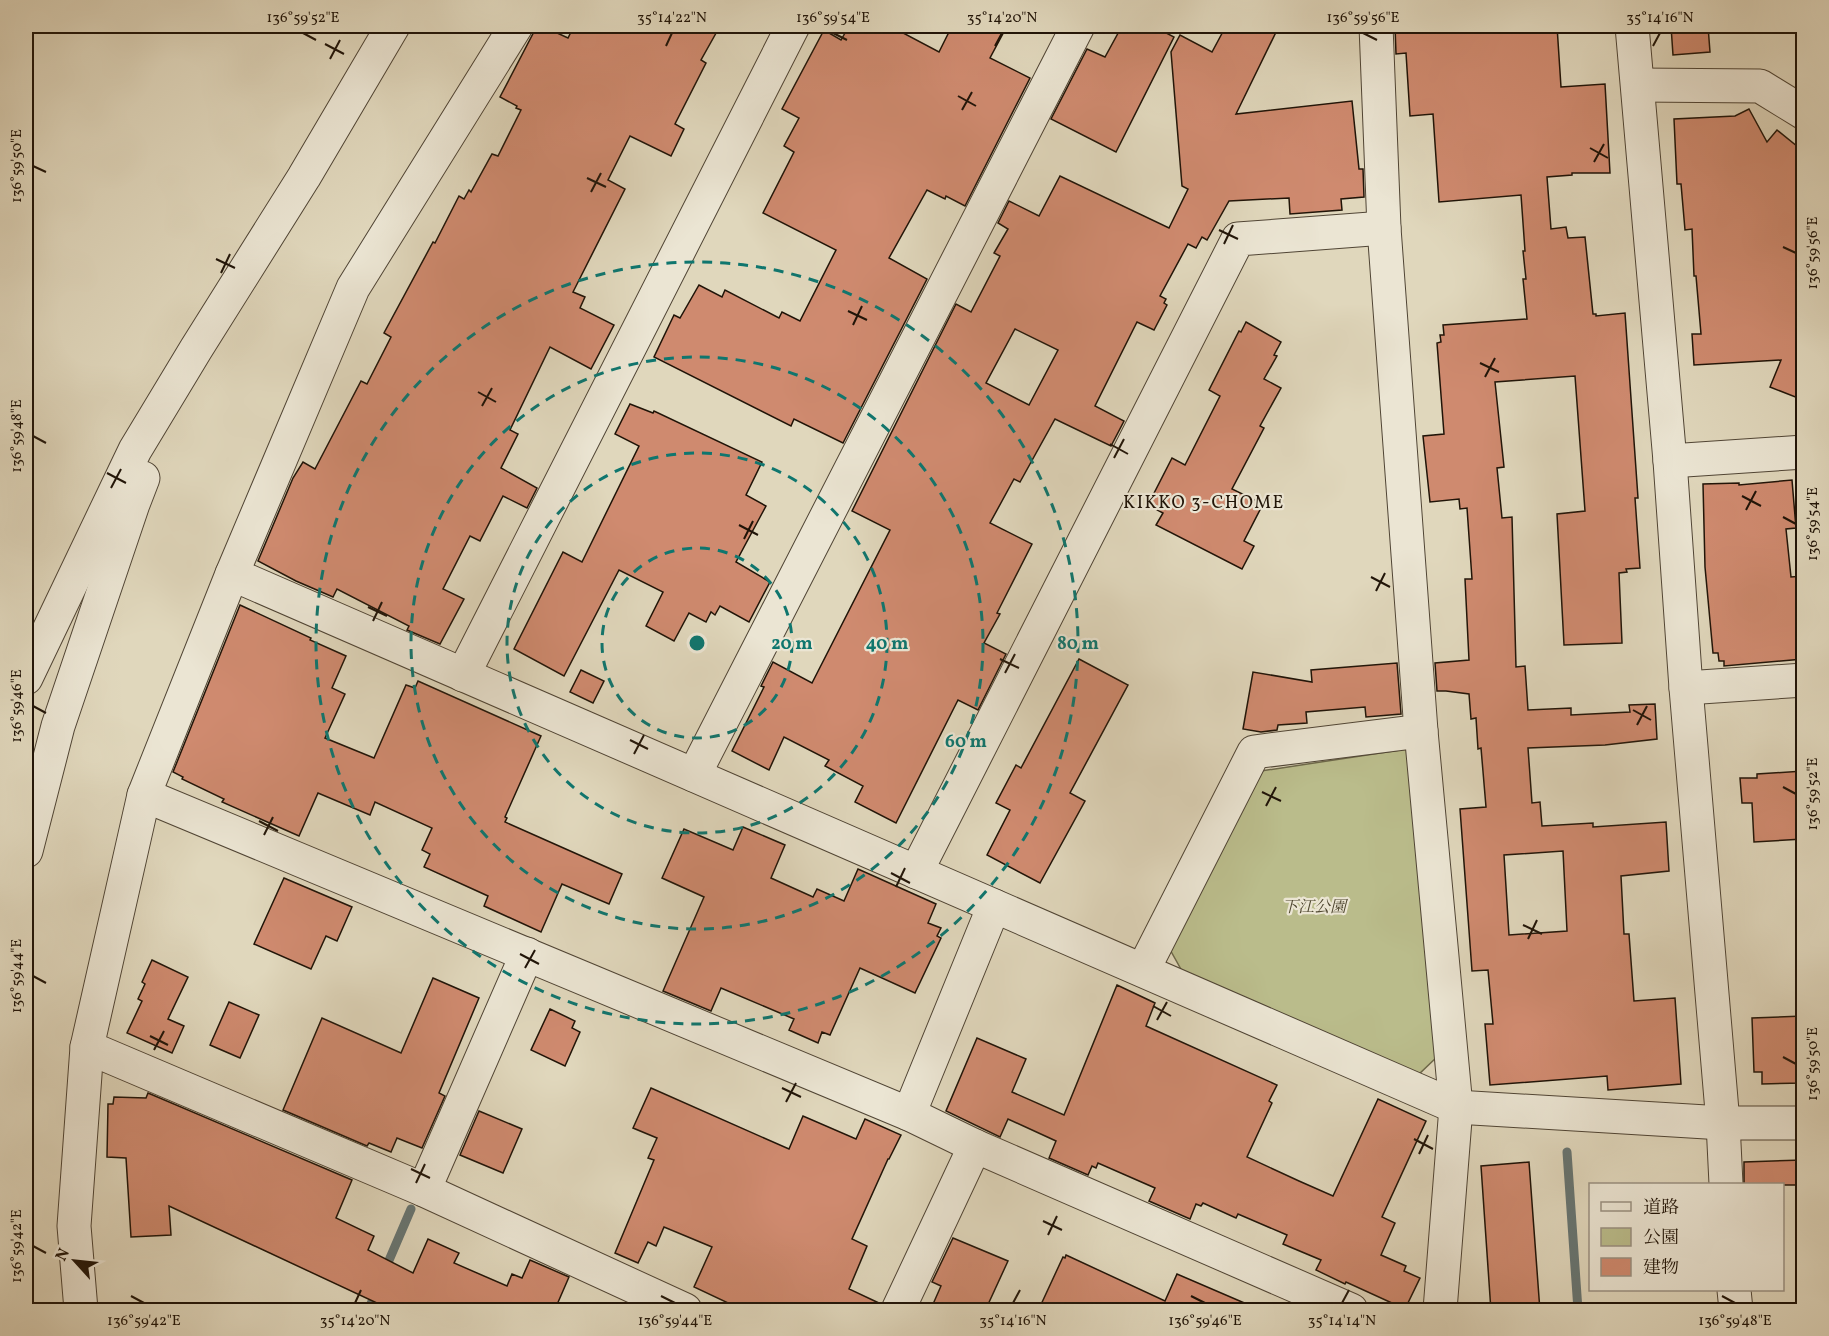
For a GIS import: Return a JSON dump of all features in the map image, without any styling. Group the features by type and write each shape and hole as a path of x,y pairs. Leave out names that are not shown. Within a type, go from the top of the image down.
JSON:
{"street":[{"path":"26,678 135,450 304,177 393,26"},
{"path":"81,1311 74,1226 87,1047 144,795 232,574 353,288 516,26"},
{"path":"464,675 793,26"},
{"path":"694,775 1078,26"},
{"path":"1376,26 1384,228 1421,731 1456,1107 1440,1311"},
{"path":"1632,26 1670,461 1726,1183"},
{"path":"1638,85 1760,86 1803,113"},
{"path":"916,872 1238,239 1384,228"},
{"path":"26,851 58,726 133,504 196,349"},
{"path":"1670,461 1803,452"},
{"path":"232,574 1456,1107 1723,1123 1803,1123"},
{"path":"1686,688 1803,680"},
{"path":"1143,970 1254,752 1421,731"},
{"path":"144,795 909,1114 975,1146 1351,1311"},
{"path":"909,1114 994,906"},
{"path":"424,1190 527,954"},
{"path":"87,1047 424,1190 635,1300 685,1311"},
{"path":"898,1311 975,1146"},
{"path":"1734,1291 1736,1311"}],"green space":[{"name":"下江公園","path":"1407,749 1439,1055 1418,1075 1182,971 1168,946 1261,771"}],"building":[{"path":"537,26 542,26 568,38 574,26 720,26 701,60 706,63 675,124 684,129 671,156 630,136 608,180 625,189 573,292 585,297 580,308 614,325 591,369 550,347 510,430 518,434 501,468 537,488 527,508 503,496 480,541 470,536 443,589 464,599 440,644 407,630 409,626 337,589 333,597 258,561 293,478 303,462 315,469 361,381 367,384 391,337 384,333 459,196 464,199 469,190 471,192 492,154 498,156 521,110 500,97"},
{"path":"849,26 890,26 939,52 952,26 1007,26 990,58 1030,78 965,206 946,196 945,199 927,190 889,258 927,279 843,443 794,419 791,426 654,357 674,315 680,318 699,285 722,297 725,290 779,318 782,312 800,321 836,250 763,213 794,152 784,146 799,118 782,109 824,30 841,40"},
{"path":"1122,26 1153,26 1174,37 1116,152 1051,119 1087,49 1105,57"},
{"path":"1226,26 1279,26 1236,114 1352,101 1359,169 1363,169 1364,197 1341,199 1342,210 1290,214 1289,198 1229,201 1207,240 1202,237 1196,248 1188,244 1160,296 1166,299 1164,303 1167,305 1154,330 1137,322 1095,406 1124,421 1111,446 1055,419 1020,482 1014,479 990,523 1032,544 984,643 1006,654 978,710 958,700 896,823 855,802 863,786 825,766 829,760 784,737 769,770 732,751 764,687 761,686 773,662 812,683 890,530 852,511 956,304 971,312 1000,256 994,253 1008,229 998,223 1009,201 1039,216 1060,176 1169,228 1188,189 1182,186 1171,52 1180,35 1212,52","holes":["1015,329 1058,350 1029,405 986,383"]},
{"path":"1395,26 1557,26 1561,87 1605,84 1610,173 1572,173 1572,175 1547,177 1551,229 1566,227 1568,238 1585,237 1593,314 1596,316 1625,313 1638,498 1635,498 1640,568 1626,569 1627,572 1619,573 1622,643 1564,645 1557,514 1585,511 1575,376 1495,382 1504,467 1497,468 1502,518 1512,517 1516,667 1525,666 1528,710 1571,708 1571,715 1630,712 1629,705 1655,704 1657,739 1605,745 1528,748 1532,803 1540,802 1542,826 1593,823 1593,827 1666,822 1669,871 1621,876 1624,934 1629,934 1634,1001 1675,998 1681,1084 1608,1090 1607,1076 1490,1085 1485,1024 1493,1024 1488,970 1472,971 1460,809 1486,807 1481,748 1478,749 1476,718 1471,719 1469,694 1437,691 1435,663 1469,660 1465,579 1472,579 1467,508 1460,509 1459,499 1430,502 1423,436 1444,434 1437,343 1441,342 1440,335 1444,335 1443,325 1527,319 1523,279 1526,279 1521,195 1439,202 1433,114 1410,116 1406,53 1396,54","holes":["1563,851 1567,931 1509,935 1504,855"]},
{"path":"1671,26 1708,26 1710,52 1673,55"},
{"path":"1749,109 1767,142 1777,130 1803,151 1803,400 1770,387 1781,360 1694,365 1692,334 1701,334 1696,276 1694,276 1692,229 1685,230 1681,184 1677,184 1674,119 1735,116"},
{"path":"1246,322 1281,342 1274,355 1277,356 1264,379 1281,388 1260,426 1264,428 1232,489 1263,504 1244,541 1254,546 1242,569 1156,525 1163,513 1148,505 1172,458 1185,465 1220,396 1209,390 1239,331 1241,332"},
{"path":"630,404 653,413 654,411 762,462 746,495 766,506 736,562 770,582 749,622 720,606 715,615 711,612 706,622 689,613 674,641 646,626 663,592 619,570 564,676 514,649 563,552 582,562 639,446 615,434"},
{"path":"1792,480 1796,528 1786,529 1791,577 1803,576 1803,659 1724,666 1724,661 1719,661 1718,653 1713,653 1705,567 1703,484 1739,483 1739,485"},
{"path":"240,605 346,656 332,688 345,694 325,738 374,758 406,685 415,688 418,681 541,736 505,817 507,818 505,822 622,874 609,904 562,884 541,932 484,906 488,896 424,867 430,854 422,850 432,828 375,802 370,815 318,793 299,836 222,802 224,799 182,779 183,777 173,772"},
{"path":"1079,659 1128,685 1070,793 1085,801 1040,883 987,855 1010,810 996,803 1016,765 1021,768"},
{"path":"1397,663 1401,714 1366,717 1365,707 1306,712 1307,723 1278,725 1277,730 1261,732 1243,729 1253,672 1312,682 1311,670"},
{"path":"581,670 604,681 593,703 570,692"},
{"path":"1803,771 1803,839 1754,842 1752,803 1742,803 1740,778 1757,778 1757,774"},
{"path":"743,827 785,845 771,878 813,897 817,889 844,901 858,869 936,904 928,923 941,928 937,936 941,938 915,993 860,968 830,1035 822,1032 818,1043 789,1030 794,1019 721,988 711,1011 663,991 704,897 662,878 684,829 733,850"},
{"path":"284,878 352,907 337,941 326,936 311,969 254,944"},
{"path":"152,960 188,977 168,1019 184,1026 172,1053 127,1033 142,1001 138,999 145,984 142,982"},
{"path":"433,978 479,998 439,1093 445,1096 422,1148 397,1138 391,1152 369,1143 367,1146 283,1110 322,1018 401,1053"},
{"path":"1117,985 1155,1003 1146,1026 1277,1085 1269,1101 1272,1103 1247,1157 1333,1196 1378,1099 1426,1121 1382,1217 1395,1223 1381,1255 1406,1266 1404,1271 1420,1278 1405,1309 1316,1270 1321,1260 1283,1244 1287,1235 1238,1214 1236,1218 1203,1203 1201,1206 1196,1204 1190,1219 1149,1201 1155,1188 1098,1163 1096,1168 1092,1166 1088,1175 1049,1158 1056,1141 1008,1119 1000,1137 946,1111 977,1038 1026,1059 1012,1092 1064,1115"},
{"path":"229,1002 259,1015 240,1058 210,1045"},
{"path":"550,1009 575,1021 572,1028 580,1032 565,1066 531,1050"},
{"path":"1803,1016 1803,1083 1762,1084 1762,1072 1754,1072 1752,1018"},
{"path":"651,1088 789,1149 803,1116 856,1139 865,1119 901,1135 852,1239 867,1246 849,1289 881,1304 879,1311 745,1311 694,1287 712,1247 664,1227 656,1246 648,1242 638,1263 615,1253 654,1160 648,1158 657,1138 633,1128"},
{"path":"148,1093 352,1180 336,1218 374,1236 368,1250 413,1273 428,1239 459,1253 454,1263 507,1286 512,1274 522,1278 530,1260 569,1277 556,1307 563,1311 394,1311 169,1206 171,1235 131,1237 126,1158 107,1157 108,1104 113,1104 114,1097 146,1098"},
{"path":"479,1111 522,1129 503,1173 460,1155"},
{"path":"1803,1160 1803,1185 1744,1183 1744,1162"},
{"path":"1529,1162 1540,1311 1491,1311 1481,1166"},
{"path":"953,1238 1008,1261 985,1311 930,1311 941,1286 932,1282"},
{"path":"1066,1255 1165,1301 1177,1274 1263,1311 1038,1311"}],"waterway":[{"path":"1567,1152 1578,1310"},
{"path":"384,1272 411,1209"},
{"path":"368,1310 377,1291"}],"district":[{"name":"KIKKO 3-CHOME","path":"1204,503"}]}
